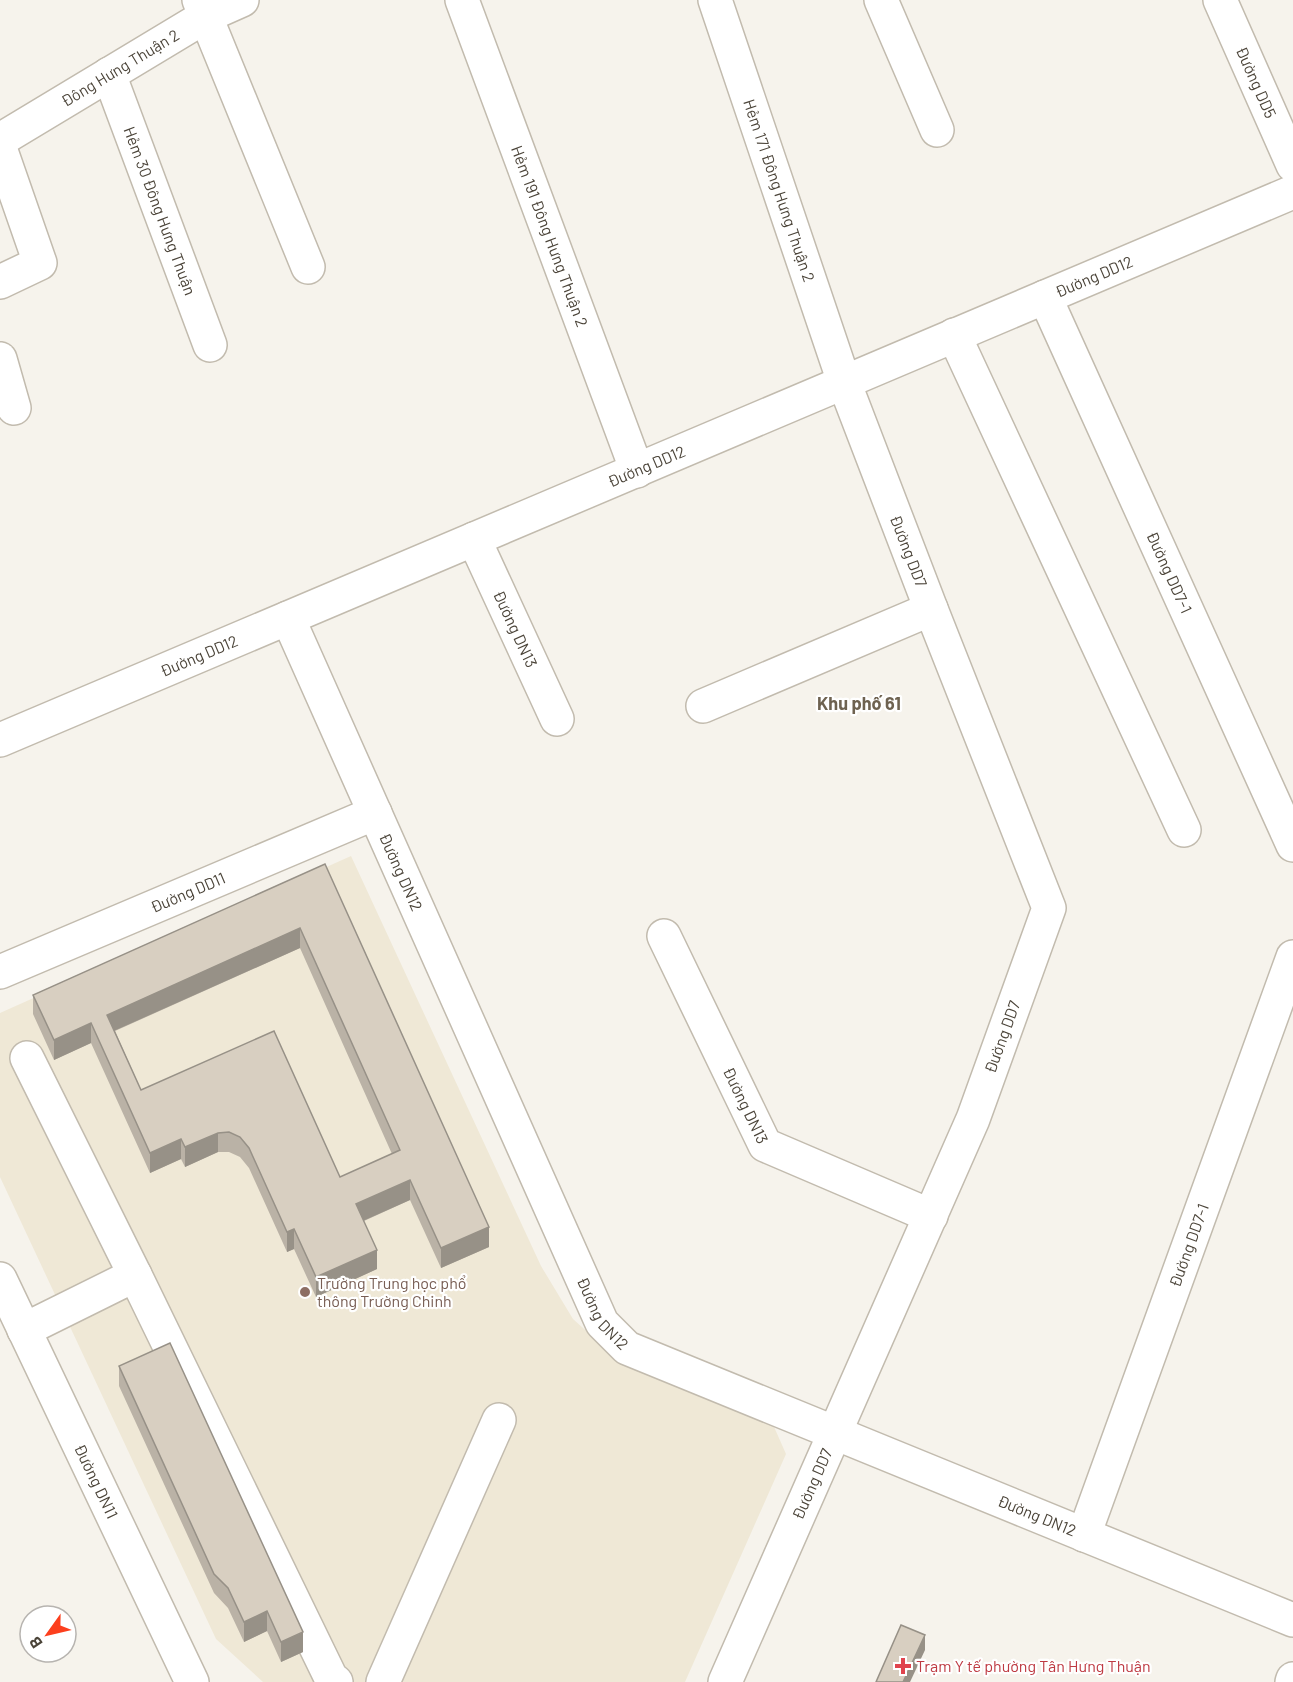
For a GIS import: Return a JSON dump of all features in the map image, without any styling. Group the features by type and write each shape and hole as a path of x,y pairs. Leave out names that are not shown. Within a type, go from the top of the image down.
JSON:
{"street":[{"name":"Đông Hưng Thuận 2","path":"0,140 110,74 203,8 242,0"},
{"name":"Hẻm 191 Đông Hưng Thuận 2","path":"462,0 637,471"},
{"name":"Hẻm 171 Đông Hưng Thuận 2","path":"715,0 844,382"},
{"path":"881,0 937,130"},
{"name":"Đường DD5","path":"1220,0 1293,165"},
{"path":"203,8 308,267"},
{"name":"Hẻm 30 Đông Hưng Thuận","path":"110,74 210,345"},
{"path":"0,148 40,262 0,282"},
{"name":"Đường DD12","path":"0,740 1293,192"},
{"name":"Đường DD7-1","path":"1045,297 1293,845"},
{"path":"954,335 1184,830"},
{"path":"0,359 14,408"},
{"name":"Đường DD7","path":"725,1682 973,1119 1049,908 844,382"},
{"name":"Đường DN13","path":"474,539 557,719"},
{"path":"703,706 931,609"},
{"name":"Đường DN12","path":"288,618 602,1323 627,1348 1293,1620"},
{"name":"Đường DD11","path":"0,972 375,813"},
{"name":"Đường DN13","path":"664,936 765,1145 931,1216"},
{"name":"Đường DD7-1","path":"1084,1535 1293,957"},
{"path":"27,1058 332,1678 336,1682"},
{"path":"24,1330 135,1275"},
{"name":"Đường DN11","path":"0,1279 192,1682"},
{"path":"383,1682 499,1420"}],"shaded area":[{"name":"Trường Trung học phổ thông Trường Chinh","path":"351,856 541,1266 573,1319 602,1345 771,1420 786,1454 685,1682 263,1682 216,1639 0,1177 0,1013"}],"building":[{"path":"325,864 489,1227 441,1248 410,1180 356,1204 377,1250 316,1277 294,1229 287,1232 249,1148 240,1137 229,1132 218,1133 185,1147 181,1139 150,1153 91,1023 54,1040 33,995","holes":["300,928 400,1150 340,1177 274,1031 141,1090 107,1015"]},
{"path":"170,1343 303,1632 281,1642 267,1611 244,1622 228,1588 214,1574 119,1366"},
{"path":"901,1625 925,1635 903,1682 876,1682"}],"place":[{"name":"Trường Trung học phổ thông Trường Chinh","path":"305,1292"},
{"name":"Trạm Y tế phường Tân Hưng Thuận","path":"903,1666"}],"district":[{"name":"Khu phố 61","path":"859,704"}]}
